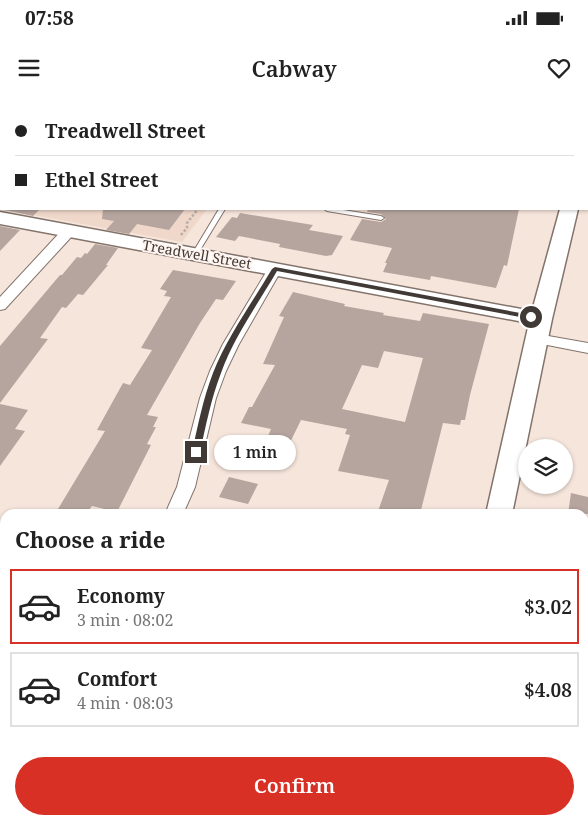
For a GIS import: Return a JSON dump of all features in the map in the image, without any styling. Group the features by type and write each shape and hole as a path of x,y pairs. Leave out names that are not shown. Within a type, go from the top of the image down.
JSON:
{"street":[{"path":"500,509 539,329 568,210"},
{"name":"Treadwell Street","path":"0,218 275,269 539,329 588,348"},
{"path":"0,306 69,231"},
{"path":"176,509 186,487 208,398 218,371 231,344 275,269"}],"lane":[{"path":"194,254 221,210"},
{"path":"334,210 381,218"}],"shaded area":[{"path":"6,210 206,210 182,242"}],"building":[{"path":"5,210 39,210 33,216"},
{"path":"103,210 184,210 169,230 137,224 129,234 106,230 114,221 102,219"},
{"path":"368,210 519,210 507,266 504,265 496,288 431,276 430,280 383,272 392,248 350,240 362,219 381,222 386,219 381,214 367,212"},
{"path":"240,213 313,225 309,230 343,236 332,255 326,256 279,247 280,244 239,236 235,241 216,237 232,217 237,218"},
{"path":"0,226 20,230 0,251"},
{"path":"95,244 118,248 106,265 108,265 83,295 78,294 66,308 62,307 40,338 48,339 0,403 0,346 60,275 77,257 81,258 85,253 87,254"},
{"path":"173,270 236,281 223,300 216,299 200,323 147,415 158,417 153,427 156,427 147,444 151,445 119,509 104,509 92,506 90,509 58,509 105,431 97,430 123,383 130,385 152,350 141,348 171,297 164,296 167,291 160,289"},
{"path":"293,292 345,304 344,306 384,313 383,315 420,321 423,313 489,324 465,420 461,420 460,425 443,423 421,509 379,509 389,480 338,471 350,435 345,434 347,429 301,420 279,465 261,461 267,449 263,448 271,429 241,423 275,365 263,364 284,317 279,316","holes":["384,351 423,358 405,422 342,409 362,365 378,368"]},
{"path":"0,404 28,410 15,429 25,431 0,466"},
{"path":"229,477 258,484 248,504 219,497"},
{"path":"571,494 588,497 588,509 569,509"}],"route":[{"path":"196,452 208,398 218,371 231,344 275,269 531,317"}]}
